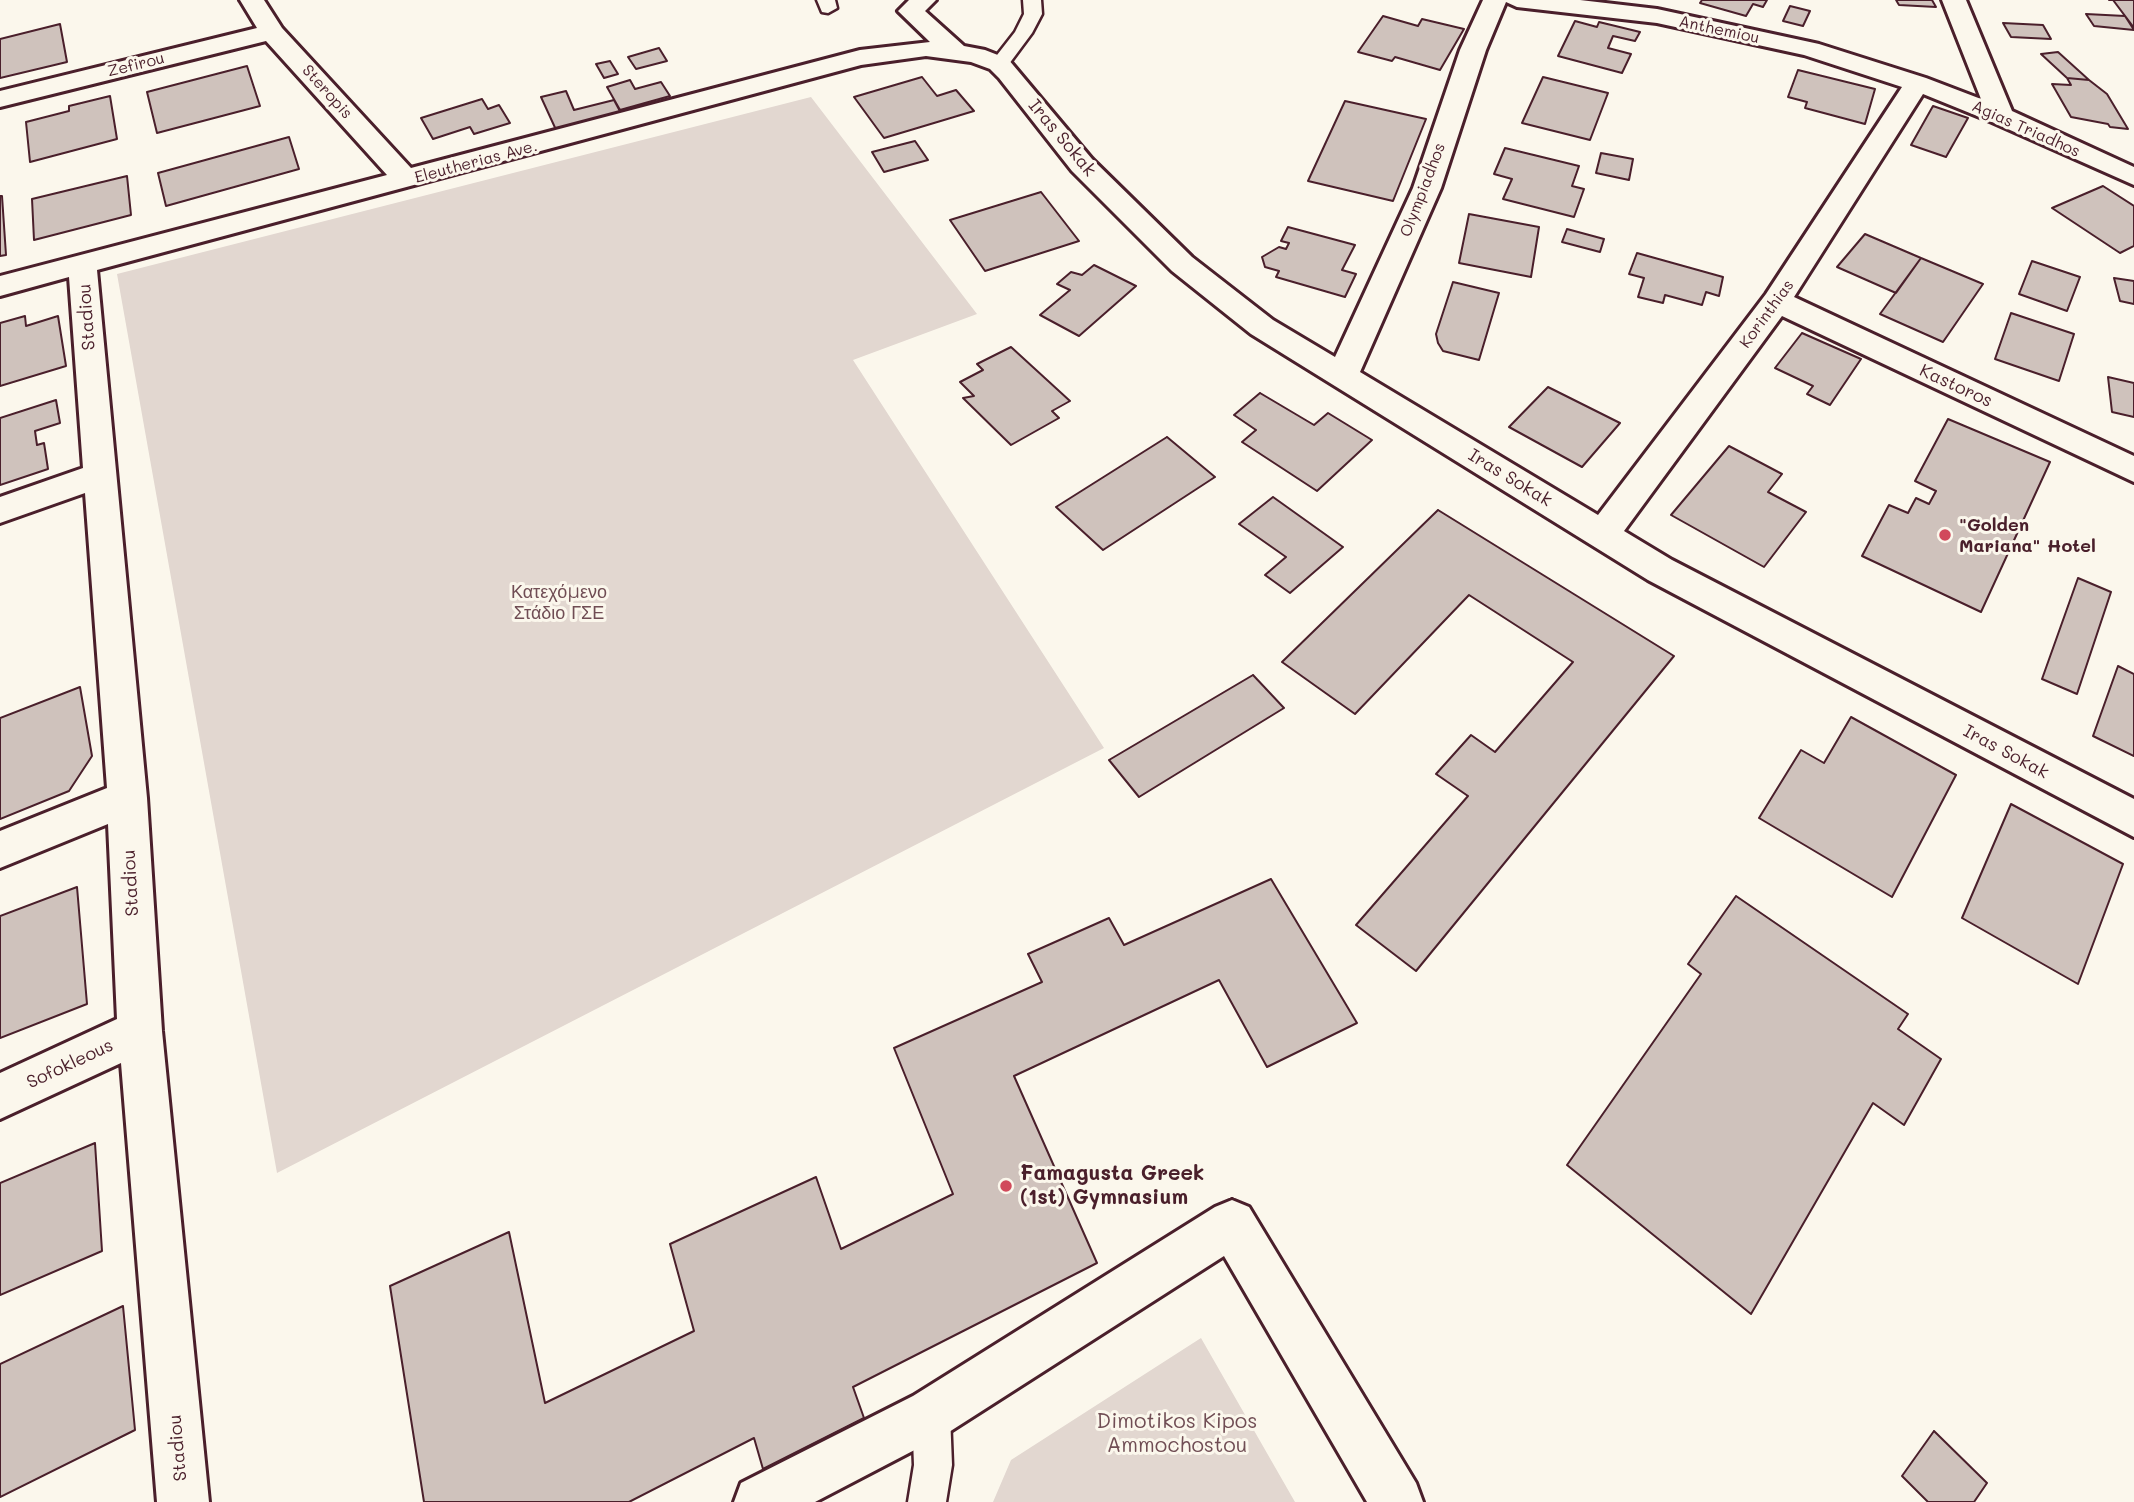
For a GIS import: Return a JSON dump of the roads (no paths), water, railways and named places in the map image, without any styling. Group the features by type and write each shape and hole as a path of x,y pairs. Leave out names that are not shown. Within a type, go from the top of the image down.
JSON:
{"street":[{"name":"Steropis","path":"252,0 272,32 407,180"},
{"path":"924,0 910,11 954,50"},
{"name":"Olympiadhos","path":"1342,377 1427,188 1473,50 1495,0"},
{"name":"Anthemiou","path":"1517,0 1682,22 1810,48 1917,83"},
{"path":"1954,0 2001,116"},
{"name":"Zefirou","path":"0,99 272,32"},
{"name":"Eleutherias Ave.","path":"0,286 860,58 926,49 954,50"},
{"name":"Iras Sokak","path":"954,50 999,64 1082,165 1182,264 1262,327 1672,576 2134,819"},
{"name":"Agias Triadhos","path":"1917,83 2001,116 2134,177"},
{"name":"Korinthias","path":"1602,535 1777,302 1917,83"},
{"name":"Stadiou","path":"82,263 127,798 140,1031 183,1502"},
{"name":"Kastoros","path":"1777,302 2134,470"},
{"path":"0,510 99,475"},
{"path":"0,850 127,798"},
{"name":"Sofokleous","path":"0,1096 140,1031"},
{"path":"760,1502 931,1414 1232,1224 1397,1502"}],"lane":[{"path":"999,64 1023,33 1032,14 1032,0"},
{"path":"927,1502 933,1465 931,1414"}],"place":[{"name":"\"Golden Mariana\" Hotel","path":"1945,535"},
{"name":"Famagusta Greek (1st) Gymnasium","path":"1006,1186"}],"park label":[{"name":"Κατεχόμενο Στάδιο ΓΣΕ","path":"559,602"},
{"name":"Dimotikos Kipos Ammochostou","path":"1177,1434"}]}
